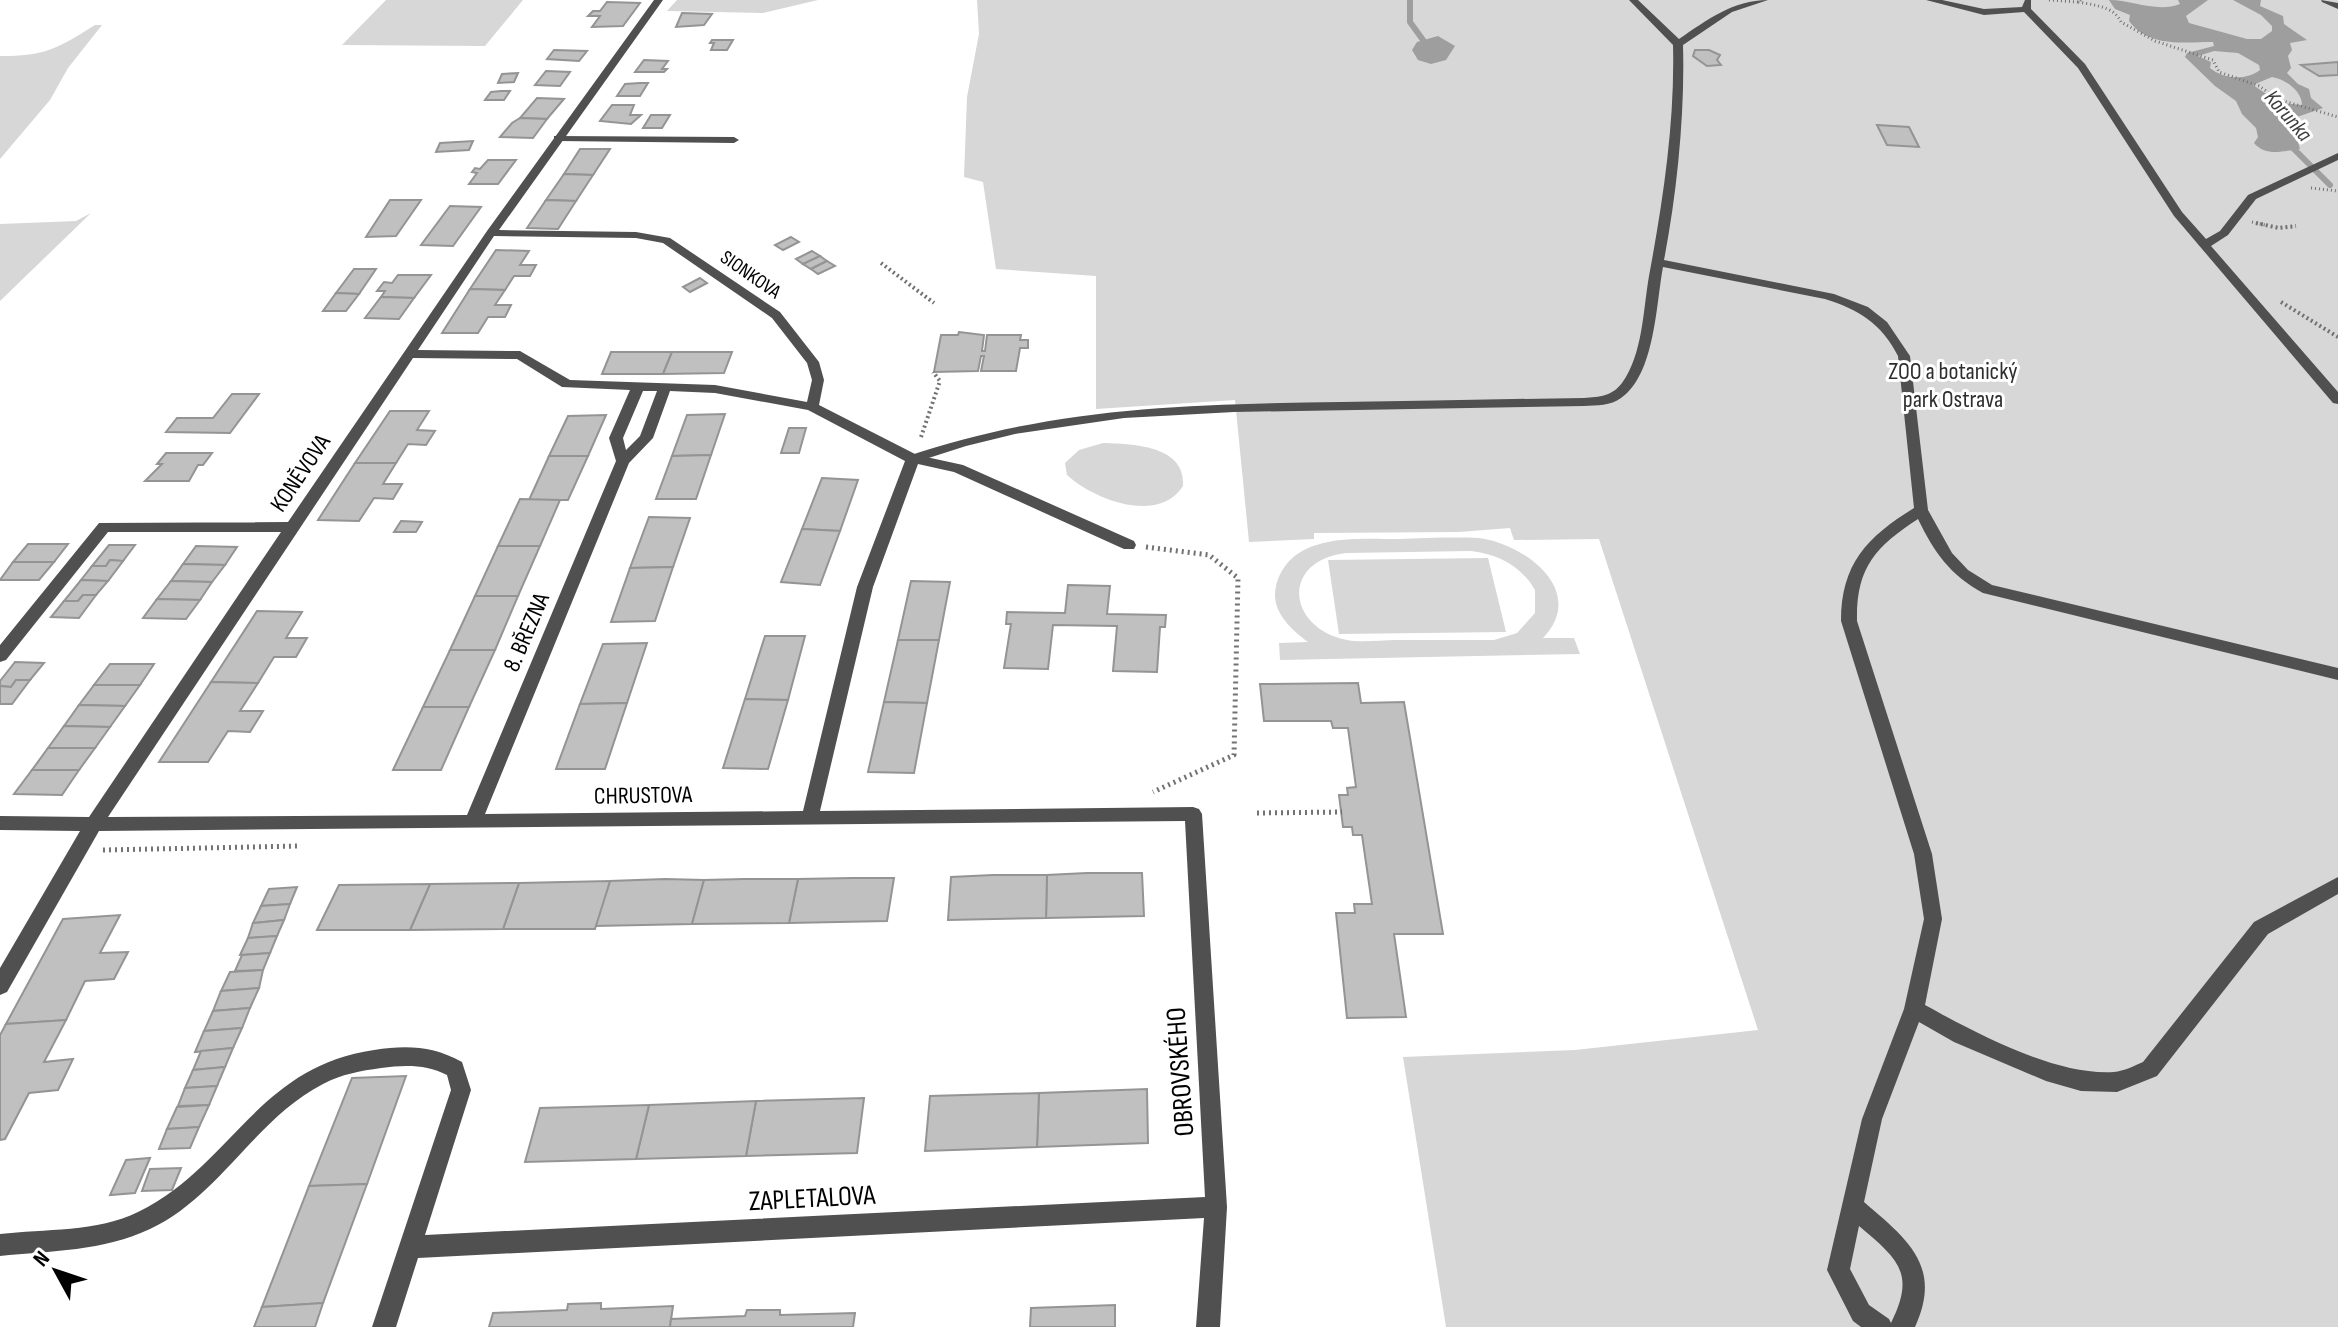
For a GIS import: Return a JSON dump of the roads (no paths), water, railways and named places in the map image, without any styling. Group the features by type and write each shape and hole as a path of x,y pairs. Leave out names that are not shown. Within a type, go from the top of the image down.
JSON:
{"street":[{"name":"KONĚVOVA","path":"0,986 94,824 491,233 659,0"},
{"path":"810,817 865,587 913,459 948,446 1126,414 1236,406 1568,402 1614,398 1634,377 1641,351 1665,225 1679,77 1678,44 1633,0"},
{"path":"1678,44 1729,10 1764,0"},
{"path":"1930,0 1984,12 2027,4 2082,66 2178,214 2338,400"},
{"path":"2325,0 2338,6"},
{"path":"558,138 734,140"},
{"path":"2206,244 2224,233 2252,197 2338,156"},
{"name":"SIONKOVA","path":"491,233 636,235 666,240 776,315 813,362 818,380 812,407"},
{"path":"1658,262 1827,296 1863,310 1881,322 1895,338 1904,356 1921,510 1940,552 1952,566 1988,589 2338,674"},
{"path":"409,354 520,355 567,384 715,389 812,407 913,459 958,468 1129,545"},
{"name":"8. BŘEZNA","path":"623,461 616,438 638,387"},
{"name":"8. BŘEZNA","path":"473,821 623,461 646,438 665,388"},
{"path":"1881,1327 1861,1313 1838,1270 1872,1119 1914,1009 1933,919 1923,854 1849,621 1850,587 1866,556 1902,522 1921,510"},
{"path":"0,656 104,527 293,527"},
{"name":"CHRUSTOVA","path":"0,823 1193,814"},
{"name":"OBROVSKÉHO","path":"1193,814 1216,1207 1208,1327"},
{"path":"1914,1009 1961,1035 2046,1071 2081,1081 2117,1082 2150,1069 2261,928 2338,885"},
{"path":"0,1245 106,1232 142,1223 178,1202 260,1119 329,1070 372,1057 432,1055 455,1069 461,1090 384,1327"},
{"path":"1852,1206 1905,1254 1913,1274 1914,1299 1910,1317 1901,1327"},
{"name":"ZAPLETALOVA","path":"410,1247 1216,1207"}],"water":[{"path":"2109,0 2162,7 2180,4 2178,0 2208,0 2186,16 2189,23 2247,39 2261,39 2272,31 2272,26 2261,15 2233,0 2261,0 2260,6 2283,16 2284,24 2307,40 2290,43 2292,50 2288,56 2291,68 2287,73 2298,84 2309,89 2311,98 2323,108 2297,117 2294,128 2300,149 2269,152 2254,143 2258,137 2256,128 2242,114 2236,101 2185,57 2187,53 2214,46 2213,42 2157,40 2137,30 2129,21 2130,15 2115,9","holes":["2214,51 2238,53 2259,65 2260,70 2241,77 2221,74 2210,68 2211,62 2198,56","2272,77 2292,86 2302,105 2280,103 2253,85"]},
{"path":"1438,36 1455,46 1446,60 1431,64 1418,60 1412,50 1417,42"}],"waterway":[{"path":"1410,0 1410,22 1423,40"},
{"name":"Korunka","path":"2287,142 2330,185"}],"park label":[{"name":"ZOO a botanický park Ostrava","path":"1953,385"}]}
